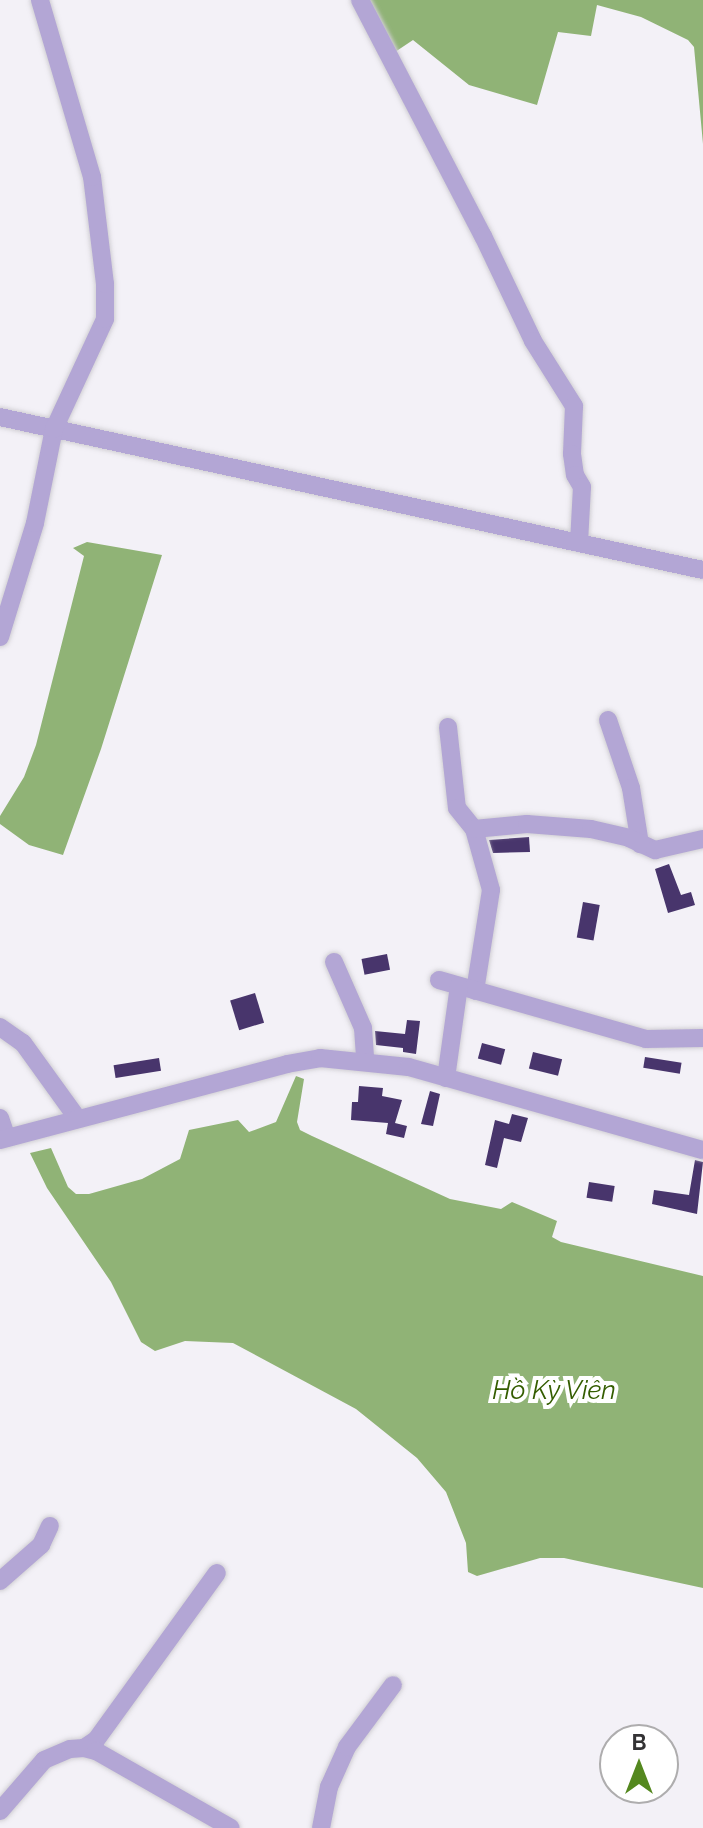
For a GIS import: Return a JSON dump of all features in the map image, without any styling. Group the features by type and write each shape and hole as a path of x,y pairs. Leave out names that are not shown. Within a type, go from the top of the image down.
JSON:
{"street":[{"path":"0,637 35,523 54,429 105,319 105,284 92,177 40,0"},
{"path":"360,0 483,236 537,348 574,406 572,454 575,475 582,487 579,543"},
{"path":"0,417 703,570"},
{"path":"608,720 631,788 640,844"},
{"path":"446,1078 491,890 474,829 457,808 448,727"},
{"path":"474,829 527,824 591,829 655,850 703,839"},
{"path":"334,962 363,1028 365,1060"},
{"path":"439,980 646,1039 703,1038"},
{"path":"0,1027 23,1043 77,1118"},
{"path":"0,1118 4,1139 287,1064 320,1058 365,1060 446,1078 703,1150"},
{"path":"0,1581 41,1545 50,1526"},
{"path":"84,1748 96,1740 217,1573"},
{"path":"321,1828 329,1787 347,1747 393,1685"},
{"path":"0,1811 44,1760 70,1749 84,1748 96,1751 231,1828"}],"water":[{"path":"367,0 703,0 703,144 694,47 688,40 641,17 597,5 591,36 558,32 537,105 469,85 413,40 395,52"},
{"path":"87,542 162,555 101,749 63,855 29,845 0,824 0,816 24,777 36,745 84,556 73,548"},
{"name":"Hồ Kỳ Viên","path":"296,1076 304,1079 297,1122 300,1130 312,1136 450,1199 501,1209 512,1202 557,1221 552,1237 561,1242 703,1276 703,1588 564,1558 540,1558 477,1576 468,1572 466,1543 446,1492 417,1458 356,1409 233,1343 185,1341 155,1351 141,1342 111,1282 47,1188 30,1153 51,1148 68,1187 76,1194 89,1194 142,1179 180,1159 189,1130 238,1120 249,1132 276,1122"}],"building":[{"path":"529,837 530,852 493,853 489,840"},
{"path":"669,864 681,895 691,892 695,905 668,913 655,869"},
{"path":"583,902 600,905 593,940 577,937"},
{"path":"387,954 390,970 365,975 361,959"},
{"path":"255,993 264,1023 239,1030 230,1001"},
{"path":"407,1020 420,1021 416,1054 403,1052 403,1048 376,1045 375,1031 405,1034"},
{"path":"482,1043 505,1049 501,1065 478,1058"},
{"path":"533,1052 562,1059 558,1076 529,1068"},
{"path":"645,1057 682,1063 680,1074 643,1068"},
{"path":"159,1058 161,1071 116,1078 114,1065"},
{"path":"359,1086 383,1088 382,1096 402,1100 395,1123 407,1126 404,1138 386,1134 388,1123 351,1120 352,1102 358,1102"},
{"path":"430,1091 440,1094 433,1126 421,1124"},
{"path":"512,1114 528,1118 521,1142 504,1138 497,1168 485,1165 495,1120 509,1124"},
{"path":"695,1160 703,1162 697,1214 652,1204 654,1190 689,1195"},
{"path":"589,1182 615,1186 612,1202 586,1198"}]}
